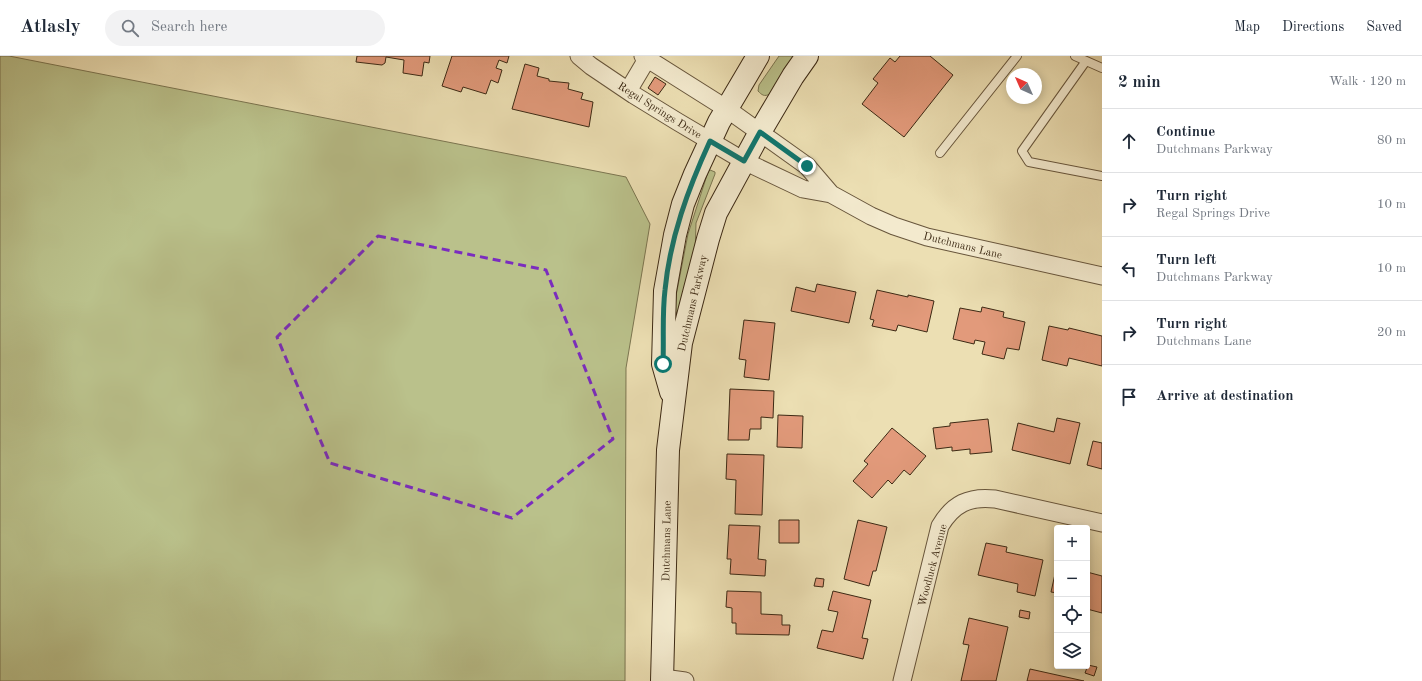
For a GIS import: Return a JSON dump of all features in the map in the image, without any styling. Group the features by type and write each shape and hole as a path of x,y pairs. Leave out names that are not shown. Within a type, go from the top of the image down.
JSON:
{"main road":[{"name":"Dutchmans Parkway","path":"674,401 663,364 665,291 674,235 683,204 710,141 758,56"},
{"name":"Dutchmans Parkway","path":"674,401 681,343 716,213 760,132 793,76 807,56"},
{"name":"Dutchmans Lane","path":"663,679 668,450 674,401"}],"street":[{"name":"Regal Springs Drive","path":"579,56 628,91 744,161"},
{"path":"628,91 645,57 727,109 760,132"},
{"name":"Dutchmans Lane","path":"760,132 807,166 831,194"},
{"name":"Dutchmans Lane","path":"744,161 803,189 831,194 894,226 927,237 1102,276"},
{"name":"Woodluck Avenue","path":"902,681 940,526 946,516 957,506 968,500 981,497 1102,523"},
{"path":"663,679 685,681"}],"lane":[{"path":"940,153 1017,56"},
{"path":"1075,56 1102,68"},
{"path":"1086,61 1022,151 1029,162 1102,176"}],"highlighted area":[{"path":"378,236 546,270 613,439 512,518 330,463 277,337"}],"green space":[{"path":"0,56 9,56 626,177 650,224 626,368 625,681 0,681"},
{"path":"779,56 796,56 770,94 763,95 758,91 759,85"},
{"path":"710,170 715,172 715,174 696,223 695,256 673,334 676,296 688,234 708,172"}],"building":[{"path":"357,56 430,56 429,63 424,62 422,76 403,73 404,60 386,57 385,63 382,65 356,62"},
{"path":"452,56 509,56 507,63 499,60 496,68 502,70 498,83 491,80 486,94 463,87 461,92 442,86"},
{"path":"900,56 930,56 953,75 904,137 862,104 878,83 873,79 890,58 895,62"},
{"path":"525,64 539,68 537,76 549,79 549,81 569,83 568,89 583,93 581,99 593,102 589,127 512,109"},
{"path":"655,77 666,84 658,95 648,88"},
{"path":"817,284 856,292 849,323 791,311 796,287 815,292"},
{"path":"877,290 934,301 927,332 898,325 896,331 872,326 874,320 870,319"},
{"path":"982,307 1004,312 1003,317 1025,322 1019,350 1007,348 1004,359 982,354 985,342 975,340 974,344 953,339 960,308 981,312"},
{"path":"744,320 775,323 769,380 744,377 746,360 739,359"},
{"path":"1049,326 1068,330 1069,328 1102,336 1102,366 1069,358 1067,366 1042,360"},
{"path":"730,389 774,391 773,418 761,417 761,429 750,429 749,440 728,440"},
{"path":"778,415 803,416 802,448 777,447"},
{"path":"1057,418 1080,423 1070,464 1012,450 1018,423 1054,432"},
{"path":"988,419 992,452 970,454 970,449 952,451 952,447 936,449 933,428 950,426 950,423"},
{"path":"892,428 926,456 910,475 904,470 892,484 888,480 872,498 853,481 868,464 864,461"},
{"path":"1093,441 1102,443 1102,469 1087,465"},
{"path":"727,454 764,455 762,515 735,514 736,480 726,479"},
{"path":"779,520 799,520 799,543 779,543"},
{"path":"858,520 887,527 876,571 873,571 869,586 844,579"},
{"path":"729,525 760,526 758,559 766,560 765,576 730,574 731,559 727,559"},
{"path":"986,543 1007,547 1006,552 1043,560 1035,596 1017,592 1018,584 978,575"},
{"path":"1090,573 1102,576 1102,613 1090,610"},
{"path":"816,578 824,579 823,587 814,586"},
{"path":"1054,578 1054,592 1051,592"},
{"path":"727,591 761,592 761,614 782,615 782,625 790,625 789,635 736,634 736,623 732,623 732,608 726,607"},
{"path":"833,591 871,600 862,638 868,639 863,659 817,648 822,630 833,632 838,612 828,610"},
{"path":"1020,610 1030,612 1029,619 1019,617"},
{"path":"969,618 1008,627 996,681 961,681 969,645 963,644"},
{"path":"1090,665 1097,667 1094,676 1085,673 1086,669 1090,669"},
{"path":"1030,669 1084,681 1027,681"}],"route":[{"path":"663,364 665,291 674,235 683,204 710,141 744,161 760,132 807,166"}]}
